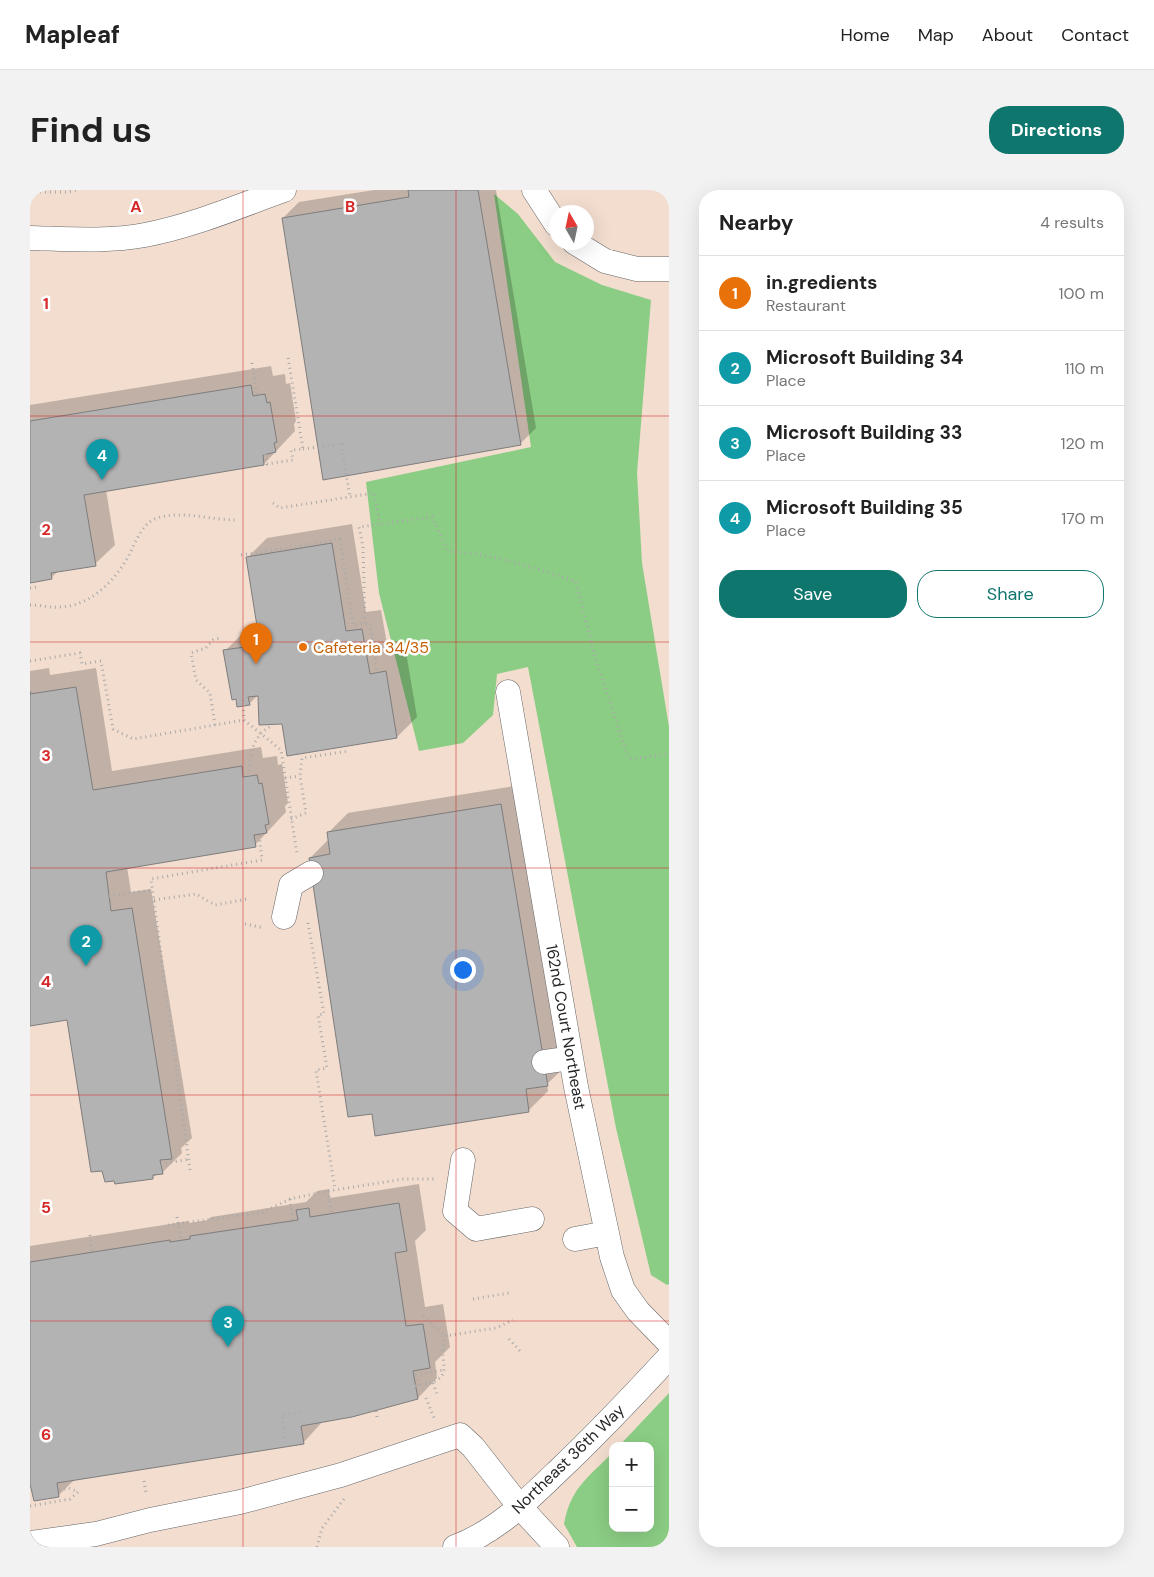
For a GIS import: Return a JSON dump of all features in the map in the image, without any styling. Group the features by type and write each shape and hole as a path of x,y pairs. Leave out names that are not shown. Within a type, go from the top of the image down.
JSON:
{"street":[{"path":"30,238 106,240 144,236 176,228 284,190"},
{"path":"534,190 549,213"},
{"path":"589,250 613,263 637,269 669,269"},
{"name":"162nd Court Northeast","path":"508,692 571,1058 612,1257 623,1290 638,1311 669,1343"},
{"path":"275,923 291,885 311,873"},
{"path":"544,1062 571,1058"},
{"path":"463,1160 455,1211 476,1229 532,1219"},
{"path":"574,1239 607,1233"},
{"name":"Northeast 36th Way","path":"455,1547 476,1539 520,1507 609,1422 669,1357"},
{"path":"30,1543 97,1540 150,1520 240,1502 323,1480 460,1436 473,1447 520,1507 557,1547"}],"path":[{"path":"30,192 68,192 76,190"},
{"path":"288,357 303,449"},
{"path":"252,363 257,395"},
{"path":"266,454 267,464 292,460 291,450 347,443"},
{"path":"341,444 350,497"},
{"path":"273,503 280,508 374,493 380,524"},
{"path":"30,605 71,606 96,594 128,558 142,529 156,519 180,515 216,520 236,520"},
{"path":"365,624 363,547 359,527 432,517 448,551 479,553 528,565 576,582 595,657 628,757 669,754"},
{"path":"242,555 340,539 353,625 370,623 377,673"},
{"path":"30,588 37,587"},
{"path":"215,725 210,693 196,680 191,653 206,648 213,640 220,638"},
{"path":"30,661 80,653 82,664 101,661 113,729 133,739 244,720"},
{"path":"243,700 244,720 280,750 297,854"},
{"path":"249,776 250,754 260,733 272,726"},
{"path":"291,818 306,813 300,776 302,758 349,751"},
{"path":"285,778 300,776"},
{"path":"190,1170 151,879 262,860 259,834"},
{"path":"109,896 152,890"},
{"path":"154,900 196,894 214,905 248,899"},
{"path":"307,917 324,1014 318,1015 327,1068 316,1070 334,1190"},
{"path":"244,924 275,923"},
{"path":"161,1164 190,1160"},
{"path":"168,1225 263,1212 290,1199 328,1191 404,1179 436,1179"},
{"path":"328,1191 332,1214"},
{"path":"290,1199 292,1220"},
{"path":"177,1217 181,1240"},
{"path":"90,1235 92,1252"},
{"path":"473,1299 509,1293"},
{"path":"423,1316 444,1336"},
{"path":"444,1336 496,1328 513,1320"},
{"path":"444,1336 442,1343 444,1370 442,1378 433,1383 417,1386 416,1375 444,1370"},
{"path":"509,1339 520,1351"},
{"path":"433,1383 437,1394"},
{"path":"426,1398 434,1419"},
{"path":"376,1411 378,1417"},
{"path":"285,1438 282,1415 302,1412"},
{"path":"144,1481 146,1493"},
{"path":"30,1506 50,1500 70,1499 78,1492 69,1488 58,1490"},
{"path":"317,1547 322,1528 343,1502 344,1495"}],"shaded area":[{"path":"30,190 669,190 669,1547 30,1547"}],"green space":[{"path":"494,194 518,214 555,262 602,285 651,300 637,473 642,563 669,727 669,1284 667,1285 651,1275 616,1128 528,667 497,674 493,715 463,743 419,751 379,593 366,482 531,447"},
{"path":"669,1393 669,1547 577,1547 564,1524 567,1511 576,1492 588,1476 609,1456 609,1532 654,1532 654,1442 623,1442"}],"building":[{"path":"408,190 478,190 521,445 323,480 282,218 409,197"},
{"path":"251,385 253,396 265,394 267,403 270,402 277,442 274,443 276,452 263,455 264,465 84,495 96,566 51,573 52,579 30,583 30,421"},
{"name":"Cafeteria 34/35","path":"332,543 346,631 362,629 370,674 386,671 397,738 287,756 282,724 259,725 258,696 248,697 250,705 237,707 236,699 232,700 223,650 260,645 246,557"},
{"path":"76,687 93,790 242,766 243,777 257,775 259,784 262,783 269,824 265,825 267,833 254,835 256,847 106,872 111,911 132,908 172,1159 160,1160 163,1174 153,1175 153,1179 115,1184 114,1181 105,1182 102,1171 91,1172 67,1020 30,1026 30,694"},
{"path":"501,804 548,1086 526,1089 529,1112 375,1136 372,1114 348,1117 309,858 330,854 327,832"},
{"path":"399,1203 407,1251 395,1253 406,1326 423,1324 430,1368 413,1371 418,1399 352,1417 301,1426 304,1444 57,1483 59,1497 34,1501 30,1484 30,1262 170,1240 170,1242 190,1239 190,1236 298,1220 296,1210 309,1208 310,1217"}],"place":[{"name":"Microsoft Building 35","path":"102,480"},
{"name":"Cafeteria 34/35","path":"303,647"},
{"name":"in.gredients","path":"256,664"},
{"name":"Microsoft Building 34","path":"86,966"},
{"name":"Microsoft Building 33","path":"228,1347"}]}
